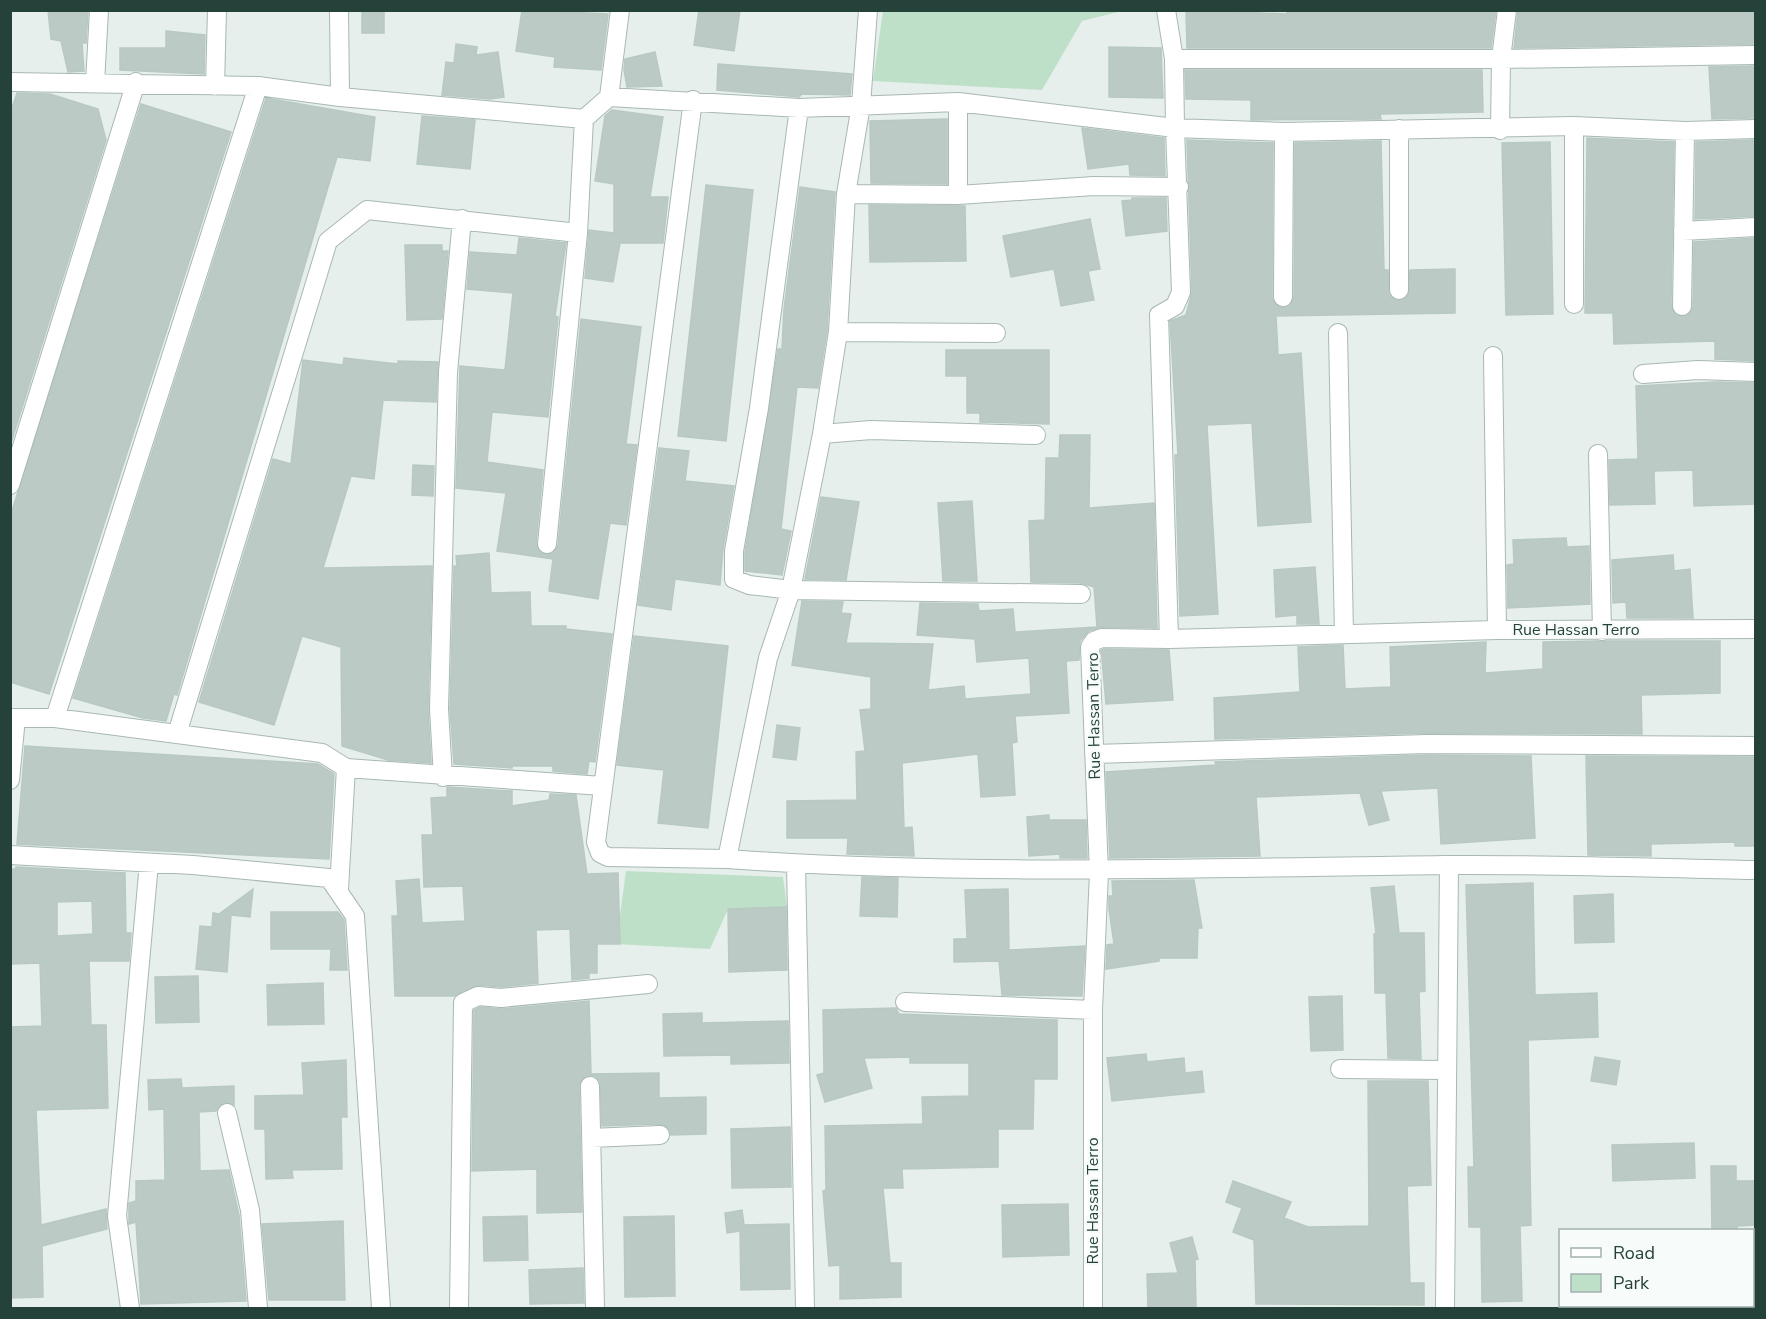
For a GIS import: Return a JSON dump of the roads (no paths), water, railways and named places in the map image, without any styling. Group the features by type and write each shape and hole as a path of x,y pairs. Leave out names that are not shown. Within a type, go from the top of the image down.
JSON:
{"street":[{"path":"95,83 99,10"},
{"path":"215,86 217,10"},
{"path":"339,10 340,97"},
{"path":"547,544 578,233 584,119 609,97 620,10"},
{"path":"727,859 768,658 791,590 822,434 838,332 846,194 861,105 868,10"},
{"path":"1166,10 1174,59 1181,292 1175,306 1159,315 1169,639"},
{"path":"1500,130 1501,59 1507,10"},
{"path":"1174,59 1501,59 1755,55"},
{"path":"10,82 136,82 258,86 340,97 584,119"},
{"path":"10,485 136,82"},
{"path":"55,718 258,86"},
{"path":"609,97 693,100 799,108 958,102 1175,128 1284,132 1399,129 1500,130 1574,126 1685,131 1755,129"},
{"path":"693,100 596,842 600,853 608,857 1099,872 1449,865 1755,870"},
{"path":"958,102 958,195"},
{"path":"799,108 759,408 734,551 734,579 749,585 791,590 1081,594"},
{"path":"1574,126 1574,304"},
{"path":"1399,129 1399,290"},
{"path":"1682,306 1685,131"},
{"path":"1283,297 1284,132"},
{"path":"846,194 958,195 1094,186 1179,187"},
{"path":"177,734 328,241 367,210 578,233"},
{"path":"442,777 439,709 448,372 462,219"},
{"path":"1683,231 1755,227"},
{"path":"838,332 996,333"},
{"path":"1338,333 1344,634"},
{"path":"1493,356 1497,630"},
{"path":"1643,374 1698,370 1755,372"},
{"path":"822,434 871,430 1036,435"},
{"path":"1598,454 1602,631"},
{"name":"Rue Hassan Terro","path":"1093,1308 1094,1010 1099,872 1090,647 1094,641 1101,638 1169,639 1497,630 1755,629"},
{"path":"10,780 13,718 55,718 322,753 346,768 442,777 603,786"},
{"path":"1094,754 1427,744 1755,746"},
{"path":"339,889 346,768"},
{"path":"10,855 193,865 329,878 339,889 355,916 381,1308"},
{"path":"130,1308 117,1216 148,863"},
{"path":"796,864 805,1308"},
{"path":"1445,1308 1449,865"},
{"path":"459,1308 463,1003 478,996 501,998 648,984"},
{"path":"904,1002 1094,1010"},
{"path":"1340,1069 1446,1070"},
{"path":"590,1086 595,1308"},
{"path":"227,1113 250,1210 258,1308"},
{"path":"591,1138 660,1135"}]}
